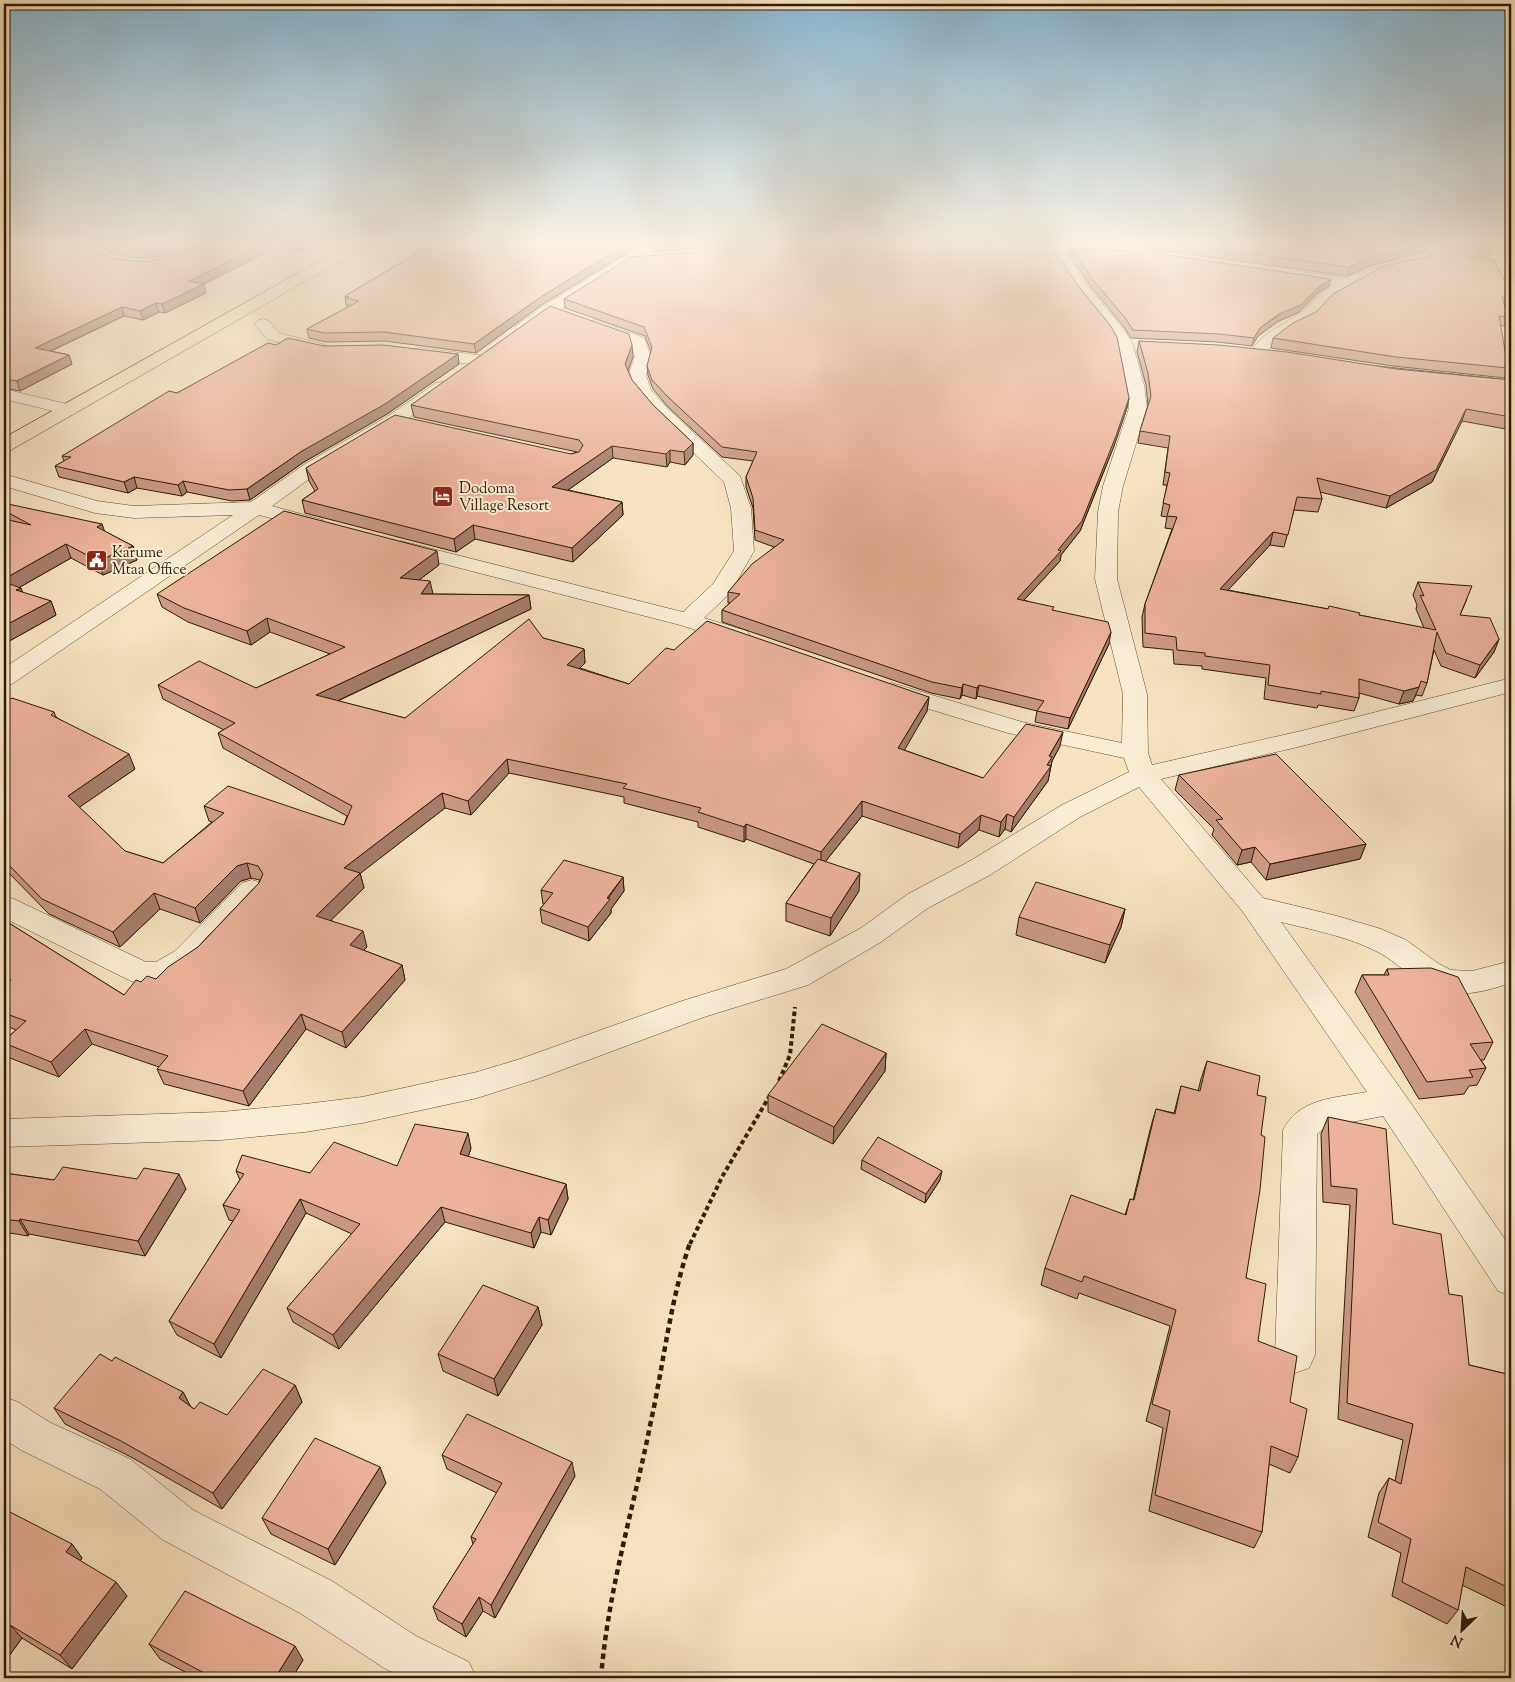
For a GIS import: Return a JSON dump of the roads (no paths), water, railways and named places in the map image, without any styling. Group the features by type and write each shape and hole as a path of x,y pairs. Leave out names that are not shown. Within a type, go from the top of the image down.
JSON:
{"highway":[{"path":"4,446 222,322"}],"street":[{"path":"510,337 529,322"},
{"path":"587,322 638,341 643,357 636,375 643,391 661,412 733,480 741,508 744,551 722,588 688,620"},
{"path":"1110,322 1134,345 1138,408 1113,486 1108,512 1106,579 1135,694 1139,764 1254,905 1391,1101 1511,1279"},
{"path":"1257,354 1264,341 1295,322"},
{"path":"263,324 273,336 299,344 334,348"},
{"path":"4,679 312,468 394,420 494,349"},
{"path":"404,351 478,360"},
{"path":"1237,352 1275,356"},
{"path":"4,394 68,410"},
{"path":"394,420 422,426"},
{"path":"4,480 94,507 134,512 256,508 333,529"},
{"path":"381,541 688,620 757,642"},
{"path":"875,684 921,700 1139,764 1302,738 1511,685"},
{"path":"4,1133 221,1126 305,1118 397,1103 477,1085 528,1069 693,1009 797,977 871,935 918,901 980,868 1071,811 1139,764"},
{"path":"4,906 142,973 161,973 186,959 252,890"},
{"path":"1254,905 1345,929 1388,944 1430,975 1449,982 1469,983 1511,972"},
{"path":"1295,1355 1300,1130 1307,1122 1318,1115 1391,1101"},
{"path":"4,1416 35,1436 115,1474 178,1525 316,1597 400,1652 452,1678"}],"place":[{"name":"Dodoma Village Resort","path":"443,497"},
{"name":"Karume Mtaa Office","path":"96,561"}]}
